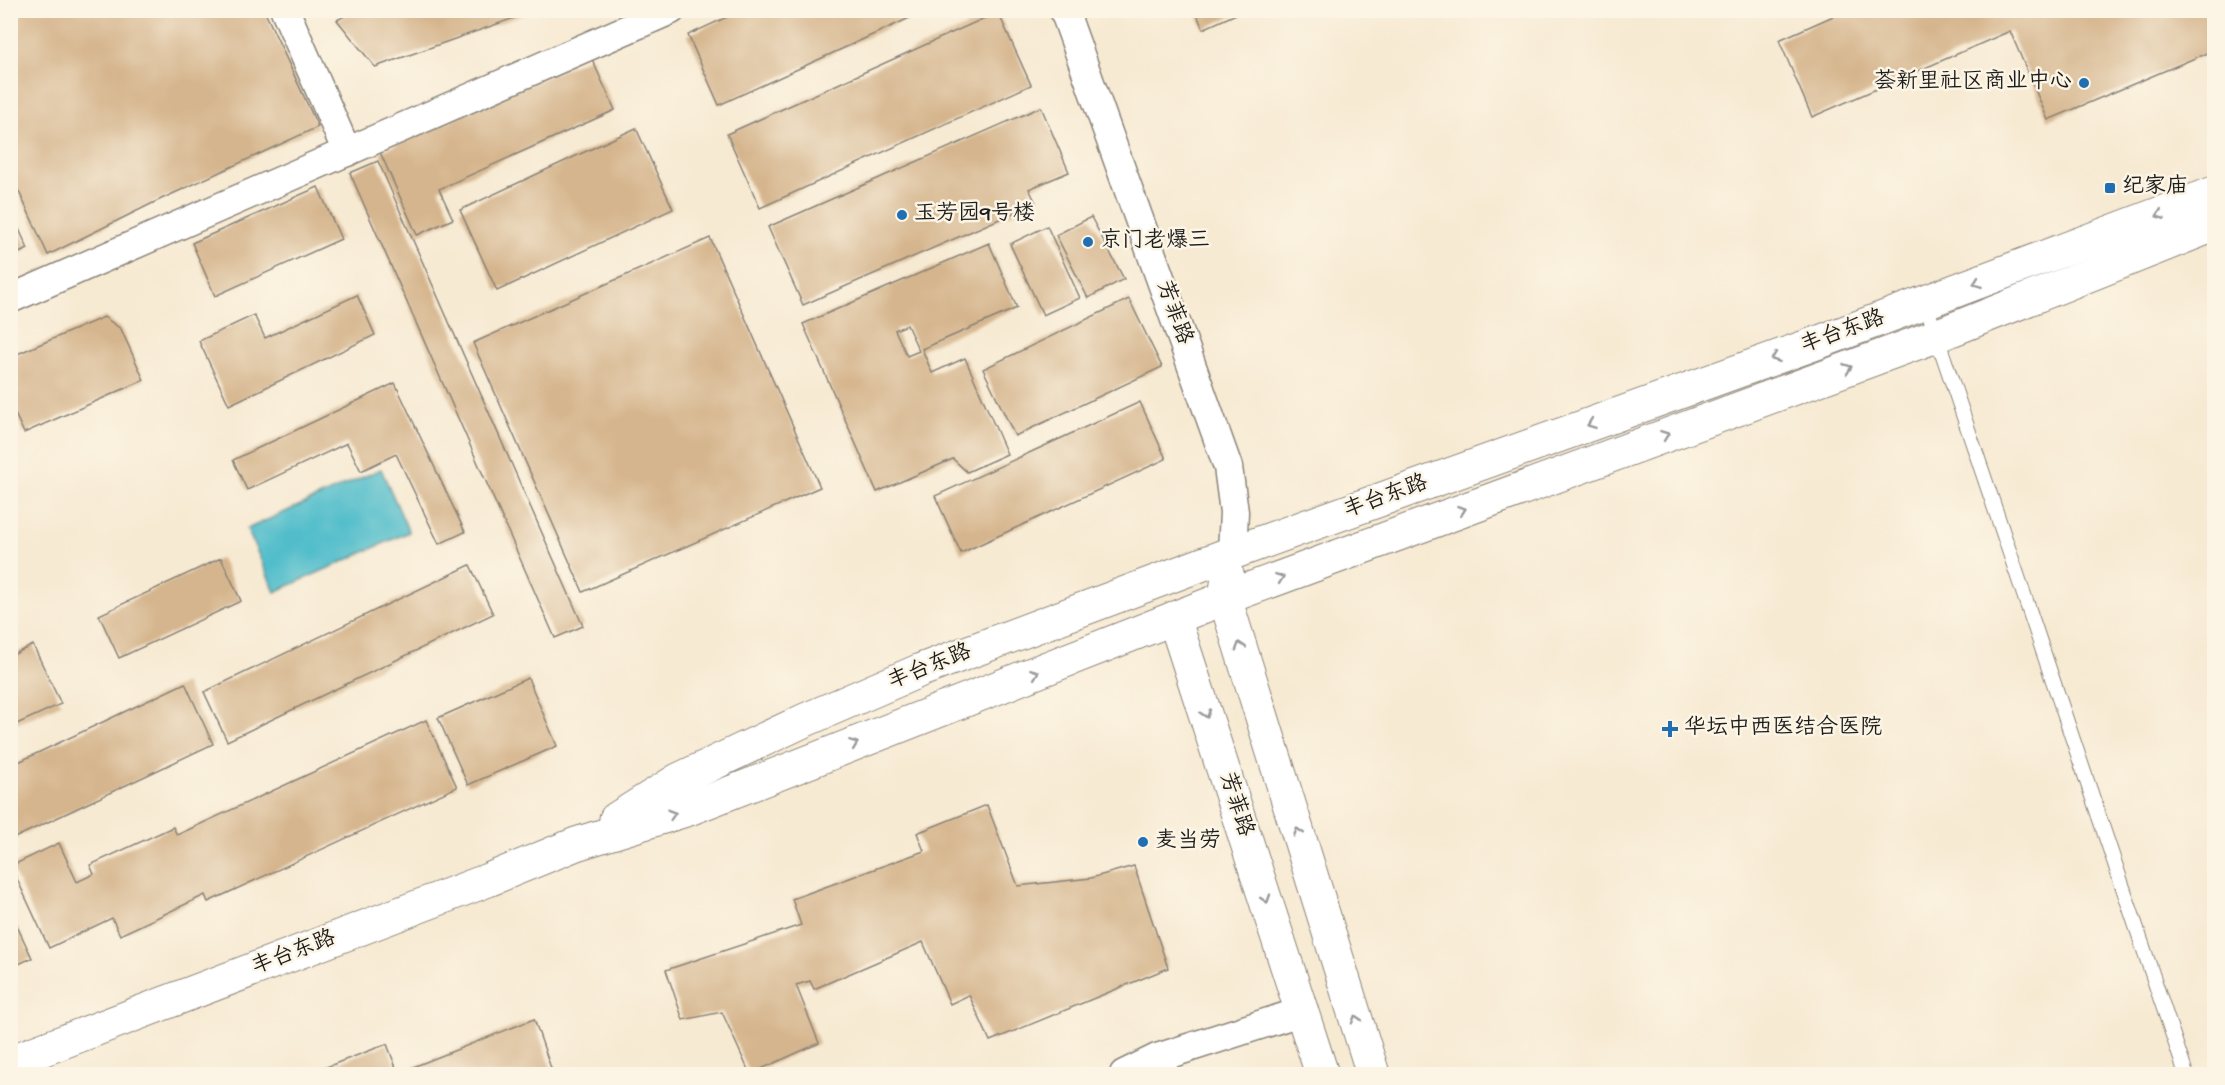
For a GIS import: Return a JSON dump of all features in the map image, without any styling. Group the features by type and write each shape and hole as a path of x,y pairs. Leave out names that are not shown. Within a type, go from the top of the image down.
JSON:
{"street":[{"path":"285,10 347,152"},
{"name":"芳菲路","path":"1064,10 1228,467 1234,512 1232,553 1225,598 1373,1074"},
{"path":"10,299 658,13"},
{"name":"丰台东路","path":"576,844 678,780 803,721 921,670 1232,553 1925,302 2214,194"},
{"name":"丰台东路","path":"10,1062 488,880 576,844 689,809 1225,598 1936,336 2214,225"},
{"path":"1174,618 1232,553"},
{"name":"芳菲路","path":"1174,618 1322,1074"},
{"path":"1124,1074 1157,1058 1303,1011"}],"lane":[{"path":"1925,302 2186,1074"}],"water":[{"path":"381,469 409,532 275,592 247,529"}],"building":[{"path":"10,10 264,10 318,127 157,201 48,255 10,172"},
{"path":"356,10 534,11 375,67 337,20"},
{"path":"742,10 927,10 719,105 688,35"},
{"path":"1195,10 1245,10 1203,29"},
{"name":"荟新里社区商业中心","path":"1847,10 2214,10 2214,50 2048,120 2010,31 1812,117 1779,40"},
{"path":"998,12 1031,85 760,208 727,134"},
{"path":"591,57 615,110 439,189 453,219 417,235 380,152"},
{"name":"玉芳园9号楼","path":"1041,107 1069,172 1029,189 1036,203 803,305 768,227"},
{"path":"636,128 673,209 497,291 460,210"},
{"path":"378,161 583,626 555,638 350,173"},
{"path":"318,187 341,239 215,296 192,243"},
{"path":"10,209 28,249 10,257"},
{"path":"1091,217 1124,279 1088,298 1056,235"},
{"path":"1047,226 1080,298 1043,315 1010,244"},
{"path":"710,238 820,487 583,592 473,343"},
{"path":"989,243 1017,308 922,349 932,373 965,358 1007,454 967,472 953,459 877,492 803,324","holes":["907,325 919,351 907,356 895,330"]},
{"path":"357,295 375,335 229,405 199,341 254,315 265,338"},
{"path":"1129,299 1162,367 1015,436 983,369"},
{"path":"104,317 121,329 144,380 24,433 10,403 10,357"},
{"path":"395,383 465,532 439,544 396,454 361,471 347,443 247,490 233,460"},
{"path":"1140,402 1166,459 961,553 935,496"},
{"path":"221,558 241,601 119,658 99,615"},
{"path":"470,565 493,614 227,741 204,692"},
{"path":"33,645 61,704 10,727 10,656"},
{"path":"528,678 557,746 468,785 438,718"},
{"path":"185,683 213,744 10,840 10,766"},
{"path":"426,720 457,787 208,902 205,895 120,935 112,918 49,948 11,866 59,843 77,882 94,874 90,865 173,827 177,835"},
{"path":"987,805 1018,886 1091,878 1134,866 1168,968 990,1041 969,995 950,1004 923,942 814,989 810,981 796,985 819,1043 750,1074 722,1012 683,1020 666,970 801,925 792,899 924,851 917,833"},
{"path":"17,926 32,958 10,968 10,929"},
{"path":"534,1019 553,1074 308,1074 387,1044 398,1073"}],"place":[{"name":"荟新里社区商业中心","path":"2084,83"},
{"name":"纪家庙","path":"2110,188"},
{"name":"玉芳园9号楼","path":"902,215"},
{"name":"京门老爆三","path":"1088,242"},
{"name":"华坛中西医结合医院","path":"1670,729"},
{"name":"麦当劳","path":"1143,842"}]}
